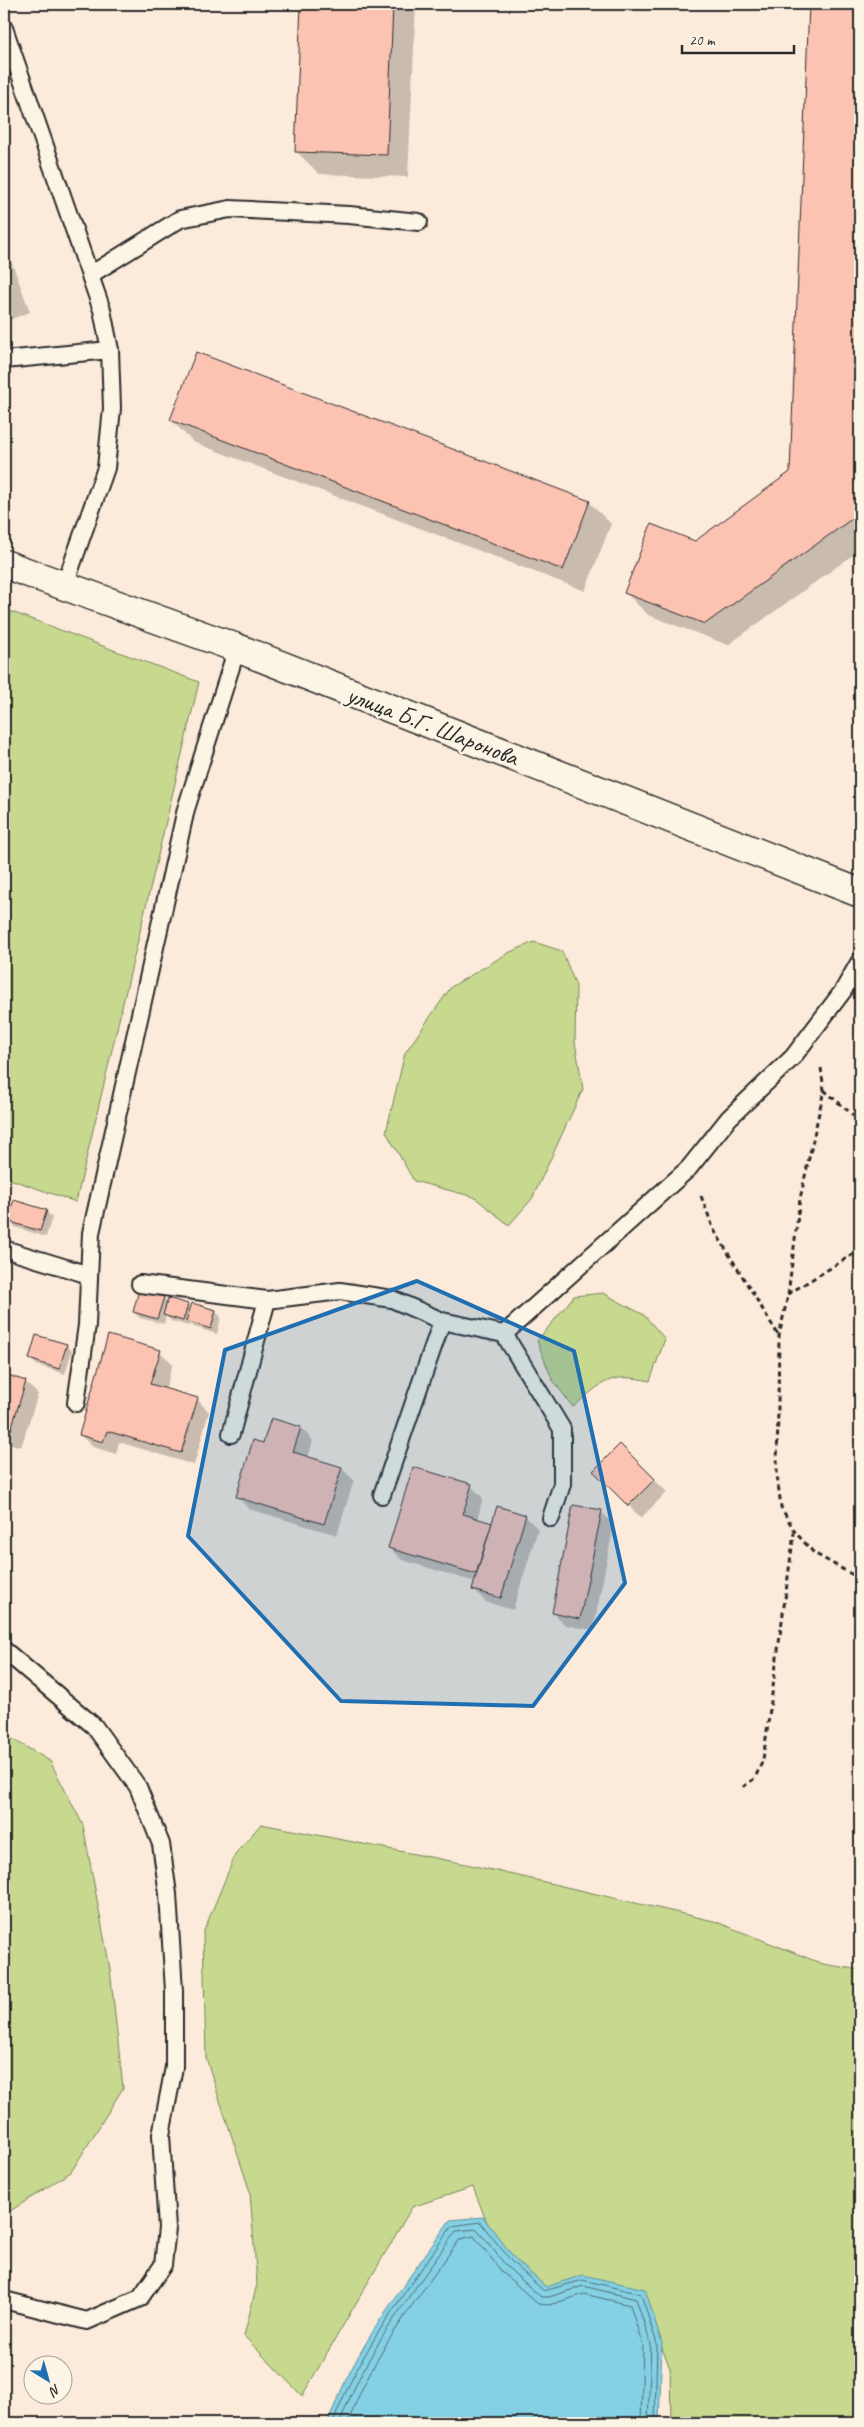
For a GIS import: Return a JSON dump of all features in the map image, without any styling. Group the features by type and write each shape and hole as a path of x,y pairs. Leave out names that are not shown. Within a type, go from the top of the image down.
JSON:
{"main road":[{"name":"улица Б.Г. Шаронова","path":"4,564 237,648 860,893"}],"lane":[{"path":"4,28 102,310 110,350 112,408 106,468 64,587"},
{"path":"90,274 180,219 230,209 349,215 419,222"},
{"path":"4,360 110,350"},
{"path":"76,1403 87,1325 90,1233 186,809 237,648"},
{"path":"504,1334 689,1168 729,1118 793,1057 843,991 860,961"},
{"path":"4,1249 89,1275"},
{"path":"140,1284 267,1300 340,1291 392,1298 442,1321 504,1334 562,1429 562,1484 551,1518"},
{"path":"231,1434 267,1300"},
{"path":"382,1495 442,1321"},
{"path":"4,1650 94,1726 138,1787 161,1844 168,1894 174,1991 174,2067 162,2135 167,2228 163,2266 140,2298 87,2321 4,2300"}],"path":[{"path":"817,1025 824,1090 800,1199 788,1295 779,1336 777,1474 781,1507 794,1532 814,1553 860,1579"},
{"path":"824,1090 860,1121"},
{"path":"689,1168 714,1230 779,1336"},
{"path":"788,1295 860,1250"},
{"path":"743,1787 755,1778 763,1760 794,1532"}],"highlighted area":[{"path":"417,1281 574,1351 625,1583 533,1706 341,1701 188,1536 225,1350"}],"green space":[{"path":"4,609 199,682 76,1202 4,1177"},
{"path":"534,942 562,951 576,986 575,1042 583,1089 532,1199 509,1225 474,1197 414,1181 386,1132 405,1053 451,987 508,953"},
{"path":"603,1293 644,1315 665,1339 650,1381 625,1378 607,1381 573,1407 552,1379 537,1341 574,1296"},
{"path":"4,1734 50,1761 83,1825 110,1969 123,2088 71,2172 4,2215"},
{"path":"261,1824 466,1864 714,1921 823,1964 860,1970 860,2423 671,2423 670,2368 652,2323 578,2304 518,2275 489,2228 473,2187 412,2207 302,2396 244,2336 257,2284 250,2192 206,2058 203,1933 236,1853"}],"water":[{"path":"483,2217 515,2259 546,2287 583,2275 645,2289 662,2343 659,2423 328,2423 339,2395 366,2343 398,2293 450,2220"}],"building":[{"path":"301,4 393,4 387,155 295,152"},
{"path":"809,4 860,4 860,513 705,624 624,593 651,524 695,541 790,472"},
{"path":"196,352 590,501 563,570 170,420"},
{"path":"14,1200 47,1210 40,1231 7,1221"},
{"path":"139,1290 164,1297 157,1319 133,1312"},
{"path":"168,1298 188,1304 183,1321 163,1315"},
{"path":"192,1303 216,1310 211,1329 186,1321"},
{"path":"36,1335 67,1344 59,1369 29,1359"},
{"path":"108,1335 161,1350 150,1384 198,1398 181,1453 107,1431 103,1442 79,1435"},
{"path":"4,1374 26,1381 9,1436 4,1434"},
{"path":"271,1418 301,1427 293,1452 342,1467 324,1524 236,1497 253,1440 263,1443"},
{"path":"620,1444 655,1479 628,1506 593,1471"},
{"path":"413,1467 472,1484 463,1514 492,1523 476,1574 388,1548"},
{"path":"573,1505 602,1510 580,1619 552,1613"},
{"path":"497,1506 526,1515 501,1598 472,1590"}]}
